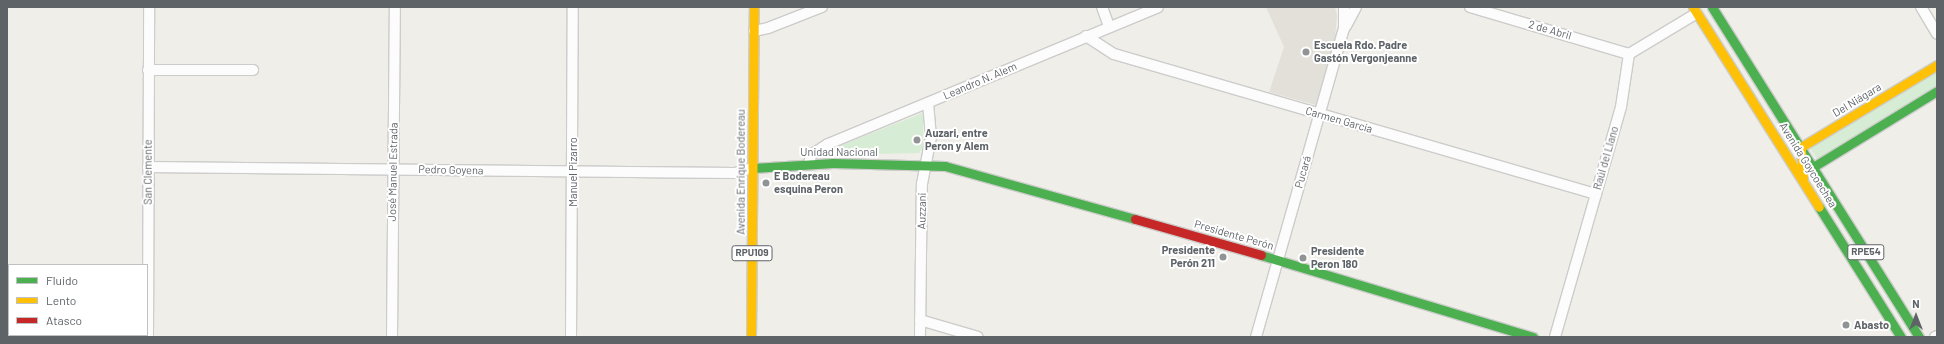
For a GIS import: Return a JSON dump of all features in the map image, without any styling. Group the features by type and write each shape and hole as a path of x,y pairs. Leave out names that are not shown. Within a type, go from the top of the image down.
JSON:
{"main road":[{"name":"Avenida Enrique Bodereau","path":"751,337 754,7"},
{"name":"Avenida Goycoechea","path":"1712,7 1919,337"},
{"name":"Avenida Goycoechea","path":"1695,10 1804,179 1901,337"},
{"name":"Del Niágara","path":"1800,148 1937,65"},
{"path":"1787,153 1813,167 1937,91"},
{"path":"1800,148 1804,179"},
{"name":"Unidad Nacional","path":"753,168 772,165 809,164 926,164"},
{"name":"Presidente Perón","path":"926,164 954,168 1278,260 1533,337"}],"street":[{"name":"San Clemente","path":"148,337 149,7"},
{"name":"José Manuel Estrada","path":"392,337 395,7"},
{"name":"Manuel Pizarro","path":"571,337 573,7"},
{"path":"754,31 768,28 822,7"},
{"path":"1102,7 1110,26"},
{"name":"Leandro N. Alem","path":"809,164 811,155 828,144 928,104 1086,36 1158,7"},
{"name":"Pucará","path":"1256,337 1344,29 1344,7"},
{"path":"1344,29 1356,7"},
{"name":"2 de Abril","path":"1470,7 1629,54"},
{"path":"1921,7 1937,34"},
{"path":"1629,54 1695,10"},
{"name":"Carmen García","path":"1086,36 1114,54 1596,194"},
{"name":"Raúl del Llano","path":"1555,337 1621,107 1629,54"},
{"path":"148,70 253,70"},
{"name":"Auzzani","path":"920,337 922,184 931,137 928,104"},
{"name":"Pedro Goyena","path":"148,167 735,173 753,168"},
{"path":"920,320 978,337"}],"shaded area":[{"name":"Escuela Rdo. Padre Gastón Vergonjeanne","path":"1266,7 1335,7 1337,16 1335,38 1316,105 1269,92 1284,47"}],"green space":[{"path":"1937,69 1937,87 1817,159 1810,148"},
{"path":"923,113 923,148 919,153 834,155 834,148"}],"traffic: fast":[{"path":"1712,7 1919,337"},
{"path":"1803,162 1813,167 1937,91"},
{"path":"753,168 833,163 945,166 1135,219"},
{"path":"1819,207 1901,337"},
{"path":"1261,255 1533,337"}],"traffic: slow":[{"path":"751,337 754,7"},
{"path":"1693,7 1819,207"},
{"path":"1803,179 1801,147 1937,65"}],"traffic: jam":[{"path":"1135,219 1261,255"}],"place":[{"name":"Escuela Rdo. Padre Gastón Vergonjeanne","path":"1306,52"},
{"name":"Auzari, entre Peron y Alem","path":"917,140"},
{"name":"E Bodereau esquina Peron","path":"766,183"},
{"name":"Presidente Perón 211","path":"1223,257"},
{"name":"Presidente Peron 180","path":"1303,258"},
{"name":"Abasto","path":"1846,325"}]}
